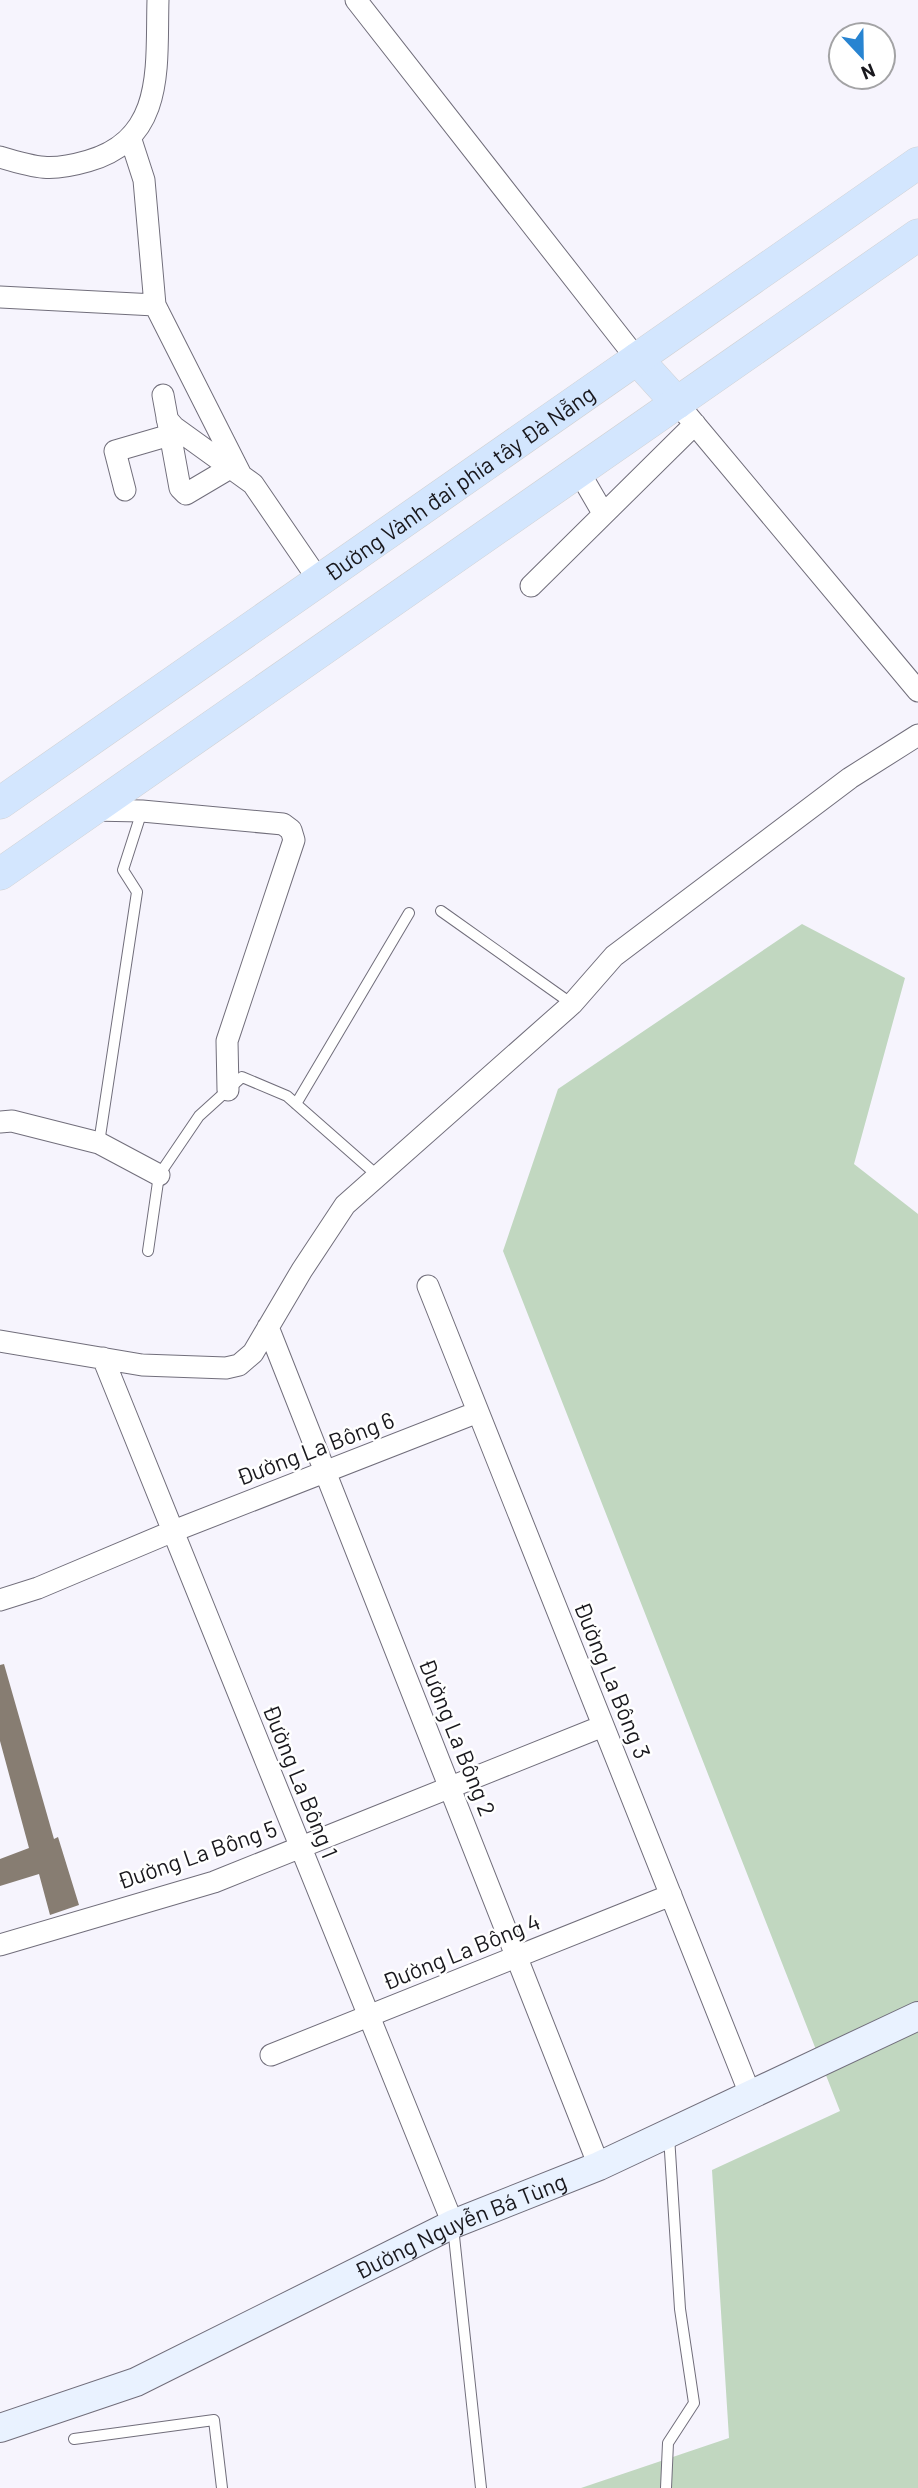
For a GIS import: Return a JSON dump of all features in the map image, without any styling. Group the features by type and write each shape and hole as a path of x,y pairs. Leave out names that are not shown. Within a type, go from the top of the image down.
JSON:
{"main road":[{"name":"Đường Vành đai phía tây Đà Nẵng","path":"0,803 918,163"},
{"path":"0,874 578,470 686,414 918,235"},
{"path":"637,359 686,414"},
{"name":"Đường Nguyễn Bá Tùng","path":"0,2428 136,2382 453,2224 599,2166 918,2015"}],"street":[{"path":"0,158 48,170 105,156 131,140 146,114 156,81 158,0"},
{"path":"356,0 637,359"},
{"path":"131,140 144,180 155,306 236,472"},
{"path":"0,297 155,306"},
{"path":"163,396 180,488 186,494 236,472"},
{"path":"531,586 603,513 686,414 918,691"},
{"path":"169,427 253,484 318,579"},
{"path":"125,490 115,451 169,427"},
{"path":"578,470 603,513"},
{"path":"0,1341 142,1365 232,1367 253,1353 345,1205 572,1003 614,956 850,778 918,736"},
{"path":"88,810 142,811 282,824 288,827 293,835 227,1041 228,1090"},
{"path":"0,1122 12,1121 99,1143 159,1175"},
{"name":"Đường La Bông 3","path":"428,1286 750,2094"},
{"name":"Đường La Bông 2","path":"268,1327 599,2166"},
{"name":"Đường La Bông 1","path":"103,1358 171,1532 453,2224"},
{"name":"Đường La Bông 6","path":"0,1600 37,1588 171,1532 478,1412"},
{"name":"Đường La Bông 5","path":"0,1944 214,1882 603,1726"},
{"name":"Đường La Bông 4","path":"271,2055 671,1895"}],"lane":[{"path":"99,1143 137,892 123,870 142,811"},
{"path":"441,911 572,1003"},
{"path":"296,1104 409,913"},
{"path":"148,1251 159,1175 200,1116 242,1077 287,1096 378,1176"},
{"path":"666,2488 668,2443 694,2403 680,2309 673,2221 673,2158 668,2133"},
{"path":"453,2224 481,2488"},
{"path":"74,2439 214,2420 222,2488"}],"green space":[{"path":"802,924 905,978 854,1164 918,1214 918,2488 581,2488 729,2438 712,2170 840,2111 503,1251 558,1089"}],"building":[{"path":"4,1664 54,1839 58,1837 79,1905 50,1915 39,1874 0,1886 0,1859 29,1848 0,1741 0,1665"}]}
